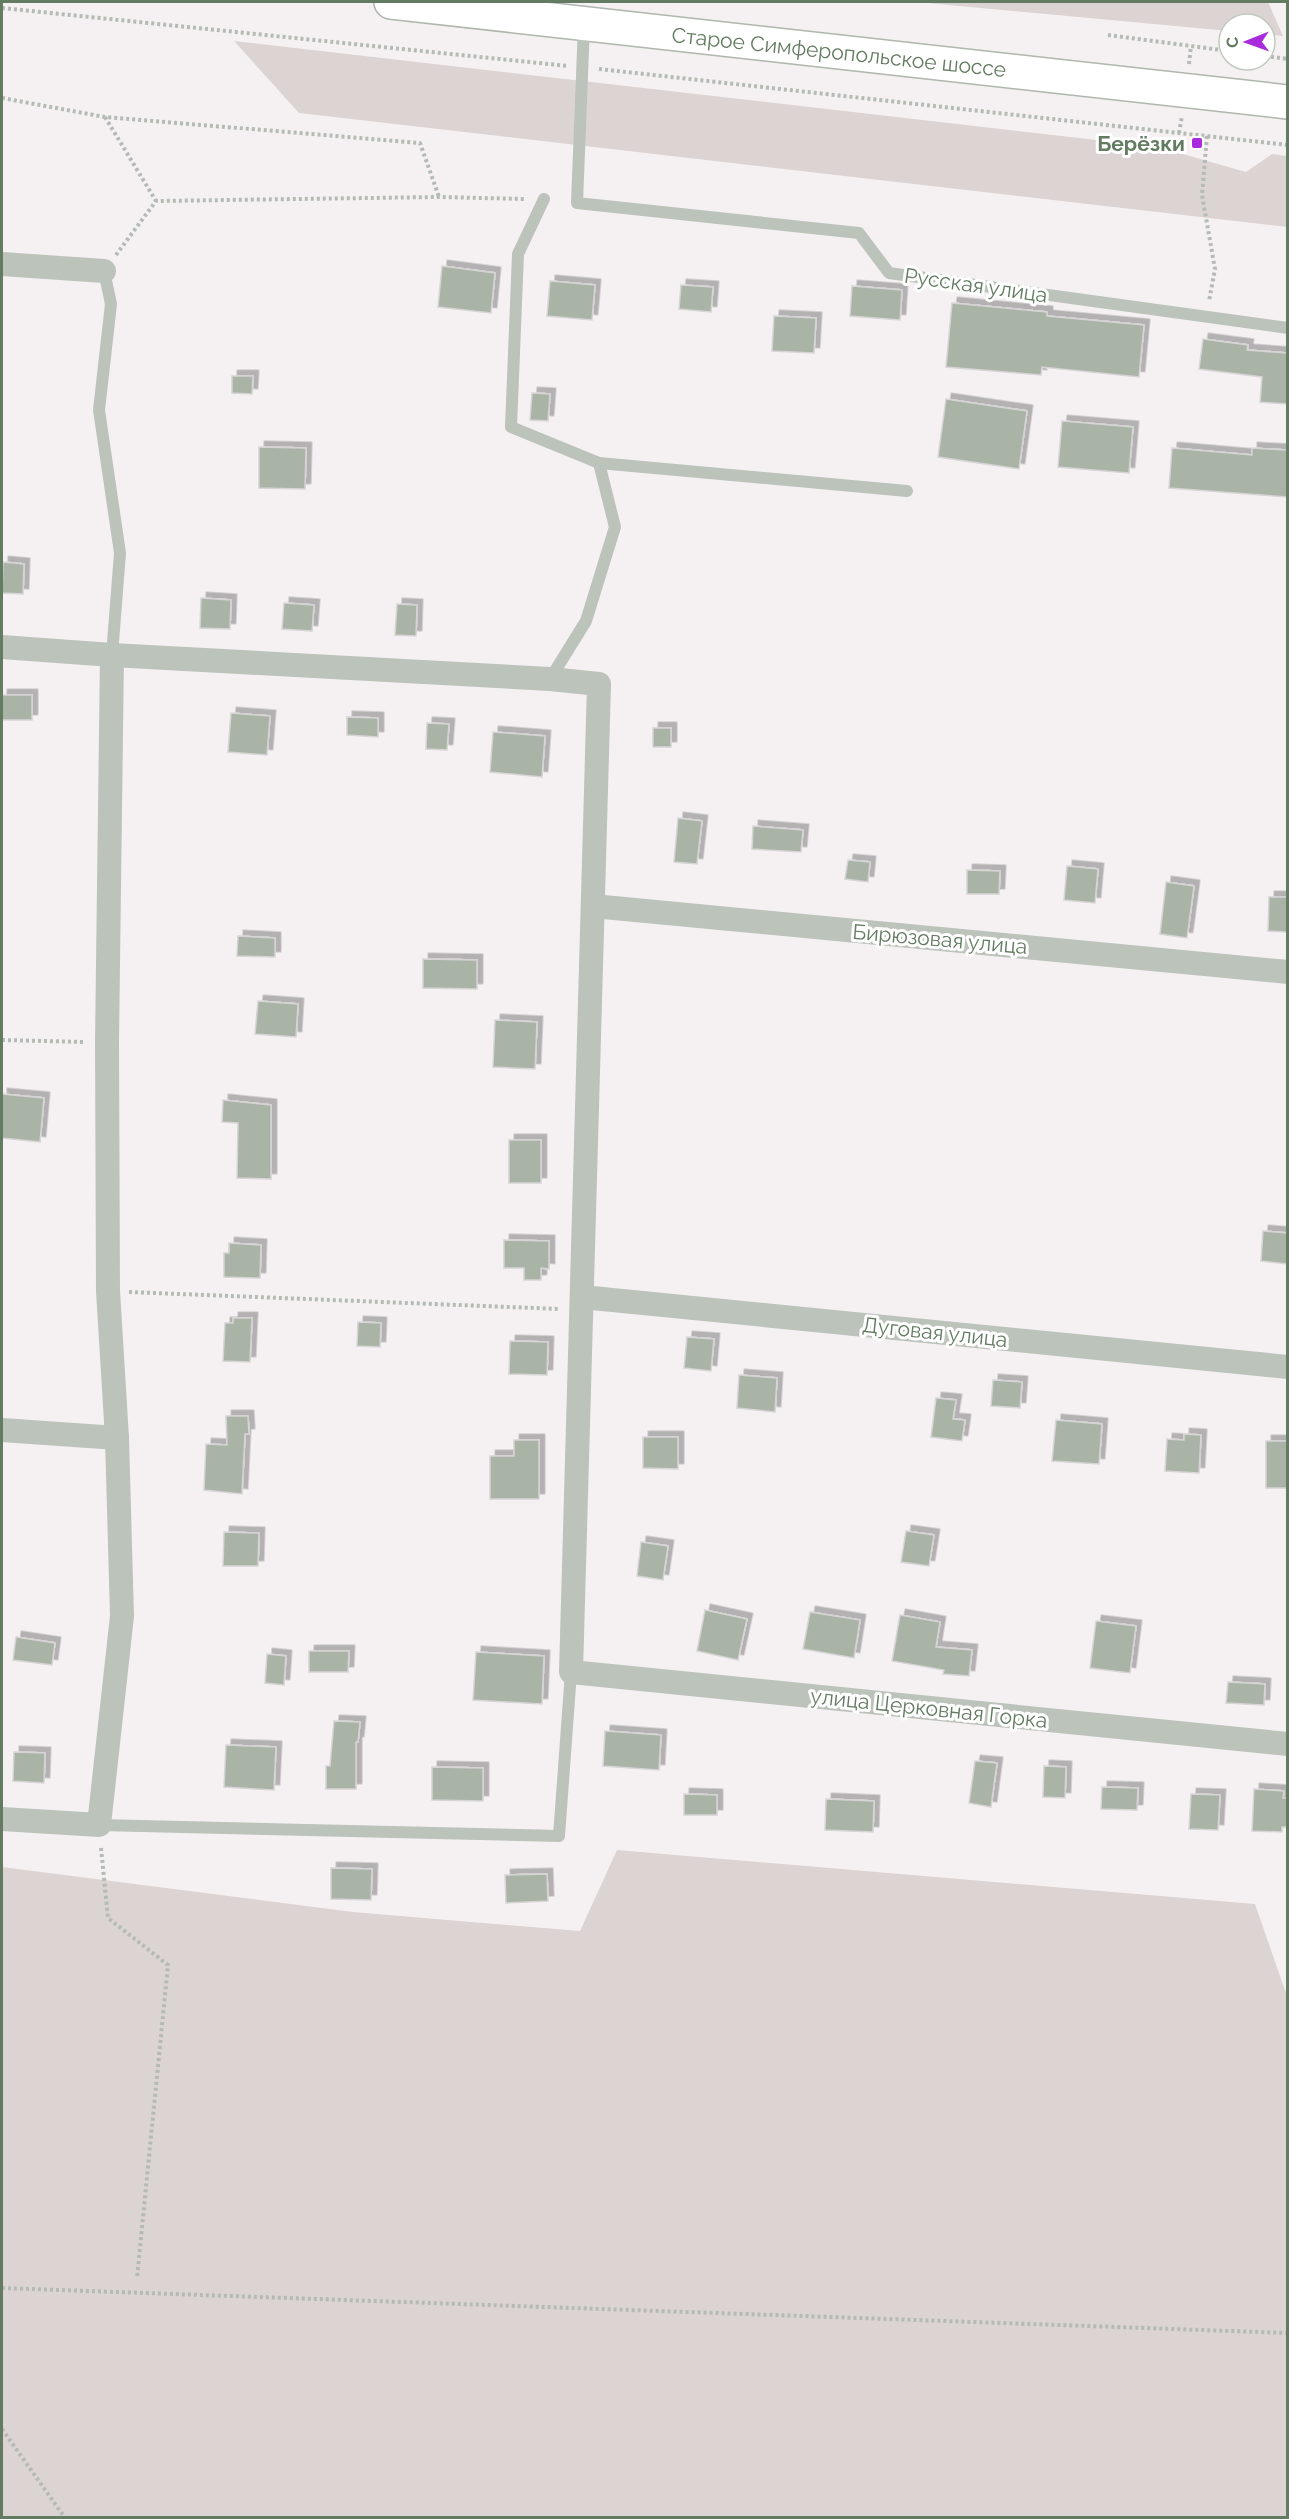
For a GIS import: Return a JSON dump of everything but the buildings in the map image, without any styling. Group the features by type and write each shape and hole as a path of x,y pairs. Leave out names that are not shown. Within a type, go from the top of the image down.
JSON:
{"main road":[{"name":"Старое Симферопольское шоссе","path":"390,2 1287,102"}],"street":[{"path":"2,264 104,271"},
{"path":"2,647 112,656 550,679 599,684 571,1672"},
{"path":"2,1819 99,1825 122,1616 117,1438 108,1291 107,1042 112,656"},
{"name":"Бирюзовая улица","path":"593,906 1287,972"},
{"name":"Дуговая улица","path":"582,1303 1287,1367"},
{"path":"2,1430 117,1438"},
{"name":"улица Церковная Горка","path":"571,1672 1287,1744"}],"lane":[{"path":"583,68 585,23"},
{"name":"Русская улица","path":"583,68 577,203 859,233 889,273 1287,328"},
{"path":"544,199 518,254 511,427 599,464 907,491"},
{"path":"104,271 111,304 99,410 120,553 112,656"},
{"path":"550,679 586,621 615,527 599,464"},
{"path":"99,1825 558,1836 571,1672"}],"path":[{"path":"2,8 583,68 1287,145"},
{"path":"1107,35 1217,49"},
{"path":"2,98 105,117 420,143 439,197"},
{"path":"105,117 156,201"},
{"path":"1206,317 1215,269 1202,195 1207,136"},
{"path":"156,201 439,197 544,199"},
{"path":"104,271 156,201"},
{"path":"2,1041 107,1042"},
{"path":"108,1291 582,1303"},
{"path":"99,1825 108,1918 168,1965 137,2278"},
{"path":"2,2288 1287,2333"},
{"path":"2,2429 65,2517"}],"shaded area":[{"path":"917,2 1268,2 1272,12 1217,12 1217,30"},
{"path":"1277,22 1283,36 1277,35"},
{"path":"234,41 1158,147 1246,172 1272,154 1287,156 1287,227 299,113"},
{"path":"617,1850 1255,1904 1288,1999 1287,2517 2,2517 2,1867 353,1912 580,1931"}],"place":[{"name":"Берёзки","path":"1197,143"}]}
